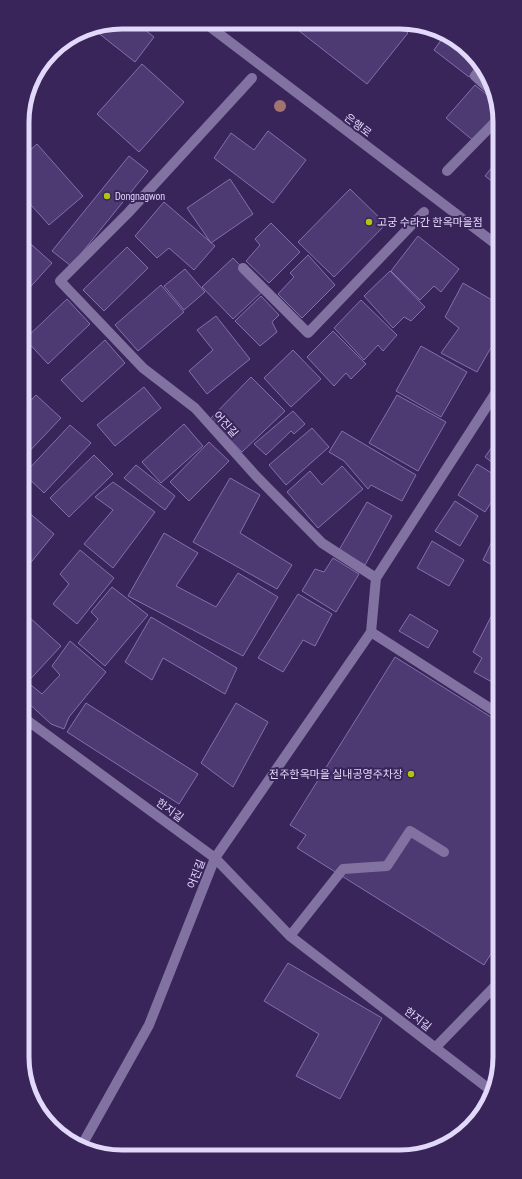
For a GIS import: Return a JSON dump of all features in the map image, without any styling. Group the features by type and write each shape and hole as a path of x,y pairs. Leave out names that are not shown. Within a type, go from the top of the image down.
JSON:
{"street":[{"name":"은행로","path":"214,29 493,242"},
{"path":"478,71 475,76 486,86"},
{"name":"어진길","path":"252,78 128,213 60,281 143,368 195,408 256,476 322,543 376,578"},
{"path":"447,171 493,124"},
{"path":"243,268 308,333 424,212"},
{"name":"어진길","path":"84,1141 149,1025 215,858 371,632 376,578 493,397"},
{"path":"371,632 493,710"},
{"name":"한지길","path":"29,722 215,858 290,936 488,1088"},
{"path":"290,936 343,869 387,866 410,831 444,852"},
{"path":"435,1048 493,989"}],"building":[{"path":"122,29 144,29 154,37 135,62 98,33"},
{"path":"297,29 403,29 408,33 367,84"},
{"path":"442,39 457,48 476,68 469,77 434,50"},
{"path":"142,64 184,102 139,152 97,114"},
{"path":"475,85 490,97 493,122 475,142 446,118"},
{"path":"268,131 306,160 273,203 214,158 231,133 254,150"},
{"path":"37,144 83,196 49,225 29,203 29,151"},
{"path":"129,156 148,171 71,266 52,251"},
{"path":"493,166 493,182 485,176"},
{"path":"230,179 253,214 211,243 187,208"},
{"path":"350,189 386,224 334,277 298,242"},
{"path":"164,202 215,246 194,270 169,248 157,258 135,236"},
{"path":"271,223 300,252 269,283 246,261 260,245 255,239"},
{"path":"418,236 459,269 441,292 434,286 420,300 391,271"},
{"path":"29,242 52,263 29,288"},
{"path":"127,247 148,268 104,311 83,290"},
{"path":"308,255 335,285 302,318 278,294 294,277 290,273"},
{"path":"233,258 264,290 233,319 202,287"},
{"path":"185,269 205,292 184,310 164,286"},
{"path":"390,271 425,307 411,321 404,317 393,328 364,296"},
{"path":"463,283 493,301 493,344 477,372 441,353 459,328 445,317"},
{"path":"161,285 184,312 138,351 115,325"},
{"path":"261,296 279,315 272,322 277,332 260,346 235,321"},
{"path":"67,299 90,324 48,364 29,343 29,335"},
{"path":"361,300 397,335 383,351 378,345 364,360 334,328"},
{"path":"216,316 250,359 207,394 189,371 213,350 197,330"},
{"path":"333,331 366,364 351,379 346,373 334,386 307,357"},
{"path":"105,340 125,363 82,402 61,380"},
{"path":"421,346 467,372 441,417 396,391"},
{"path":"293,350 321,379 291,407 264,378"},
{"path":"251,377 285,411 242,452 210,419"},
{"path":"144,387 161,408 115,446 97,425"},
{"path":"36,395 61,418 29,452 29,403"},
{"path":"397,395 446,422 418,471 369,443"},
{"path":"293,411 305,424 294,434 291,431 266,455 254,444"},
{"path":"184,424 203,446 161,483 142,462"},
{"path":"70,425 91,443 44,493 29,479 29,469"},
{"path":"312,428 329,447 286,485 269,465"},
{"path":"342,431 416,475 402,501 371,485 368,489 344,461 329,452"},
{"path":"209,442 229,461 189,501 170,482"},
{"path":"493,445 493,463 485,457"},
{"path":"94,455 113,474 69,517 50,498"},
{"path":"477,464 493,474 493,500 485,512 458,495"},
{"path":"136,465 175,496 165,510 124,478"},
{"path":"342,466 363,489 318,528 287,492 310,471 322,485"},
{"path":"230,478 260,495 240,533 292,565 277,589 193,542"},
{"path":"113,482 155,512 113,568 84,544 113,510 95,497"},
{"path":"455,501 478,516 460,546 435,531"},
{"path":"367,502 392,516 365,565 339,550"},
{"path":"29,513 54,534 29,565"},
{"path":"164,533 198,553 176,586 216,607 238,573 278,597 243,656 128,596"},
{"path":"493,539 493,565 483,560"},
{"path":"432,541 464,560 449,586 417,568"},
{"path":"80,550 114,578 77,624 53,604 69,584 60,574"},
{"path":"333,558 359,574 336,612 302,591 315,569 324,572"},
{"path":"112,587 148,615 105,666 78,643 98,619 91,612"},
{"path":"298,594 332,614 315,646 303,640 283,672 258,658"},
{"path":"493,613 493,683 474,672 482,658 473,652"},
{"path":"410,614 438,631 428,648 399,631"},
{"path":"29,617 61,646 29,681"},
{"path":"151,617 237,668 225,694 163,658 152,680 125,662"},
{"path":"70,641 106,672 69,717 64,729 51,724 29,704 29,688 31,685 42,694 60,675 52,666"},
{"name":"전주한옥마을 실내공영주차장","path":"395,657 493,718 493,951 484,965 297,848 306,835 290,825"},
{"path":"86,703 198,774 179,804 67,732"},
{"path":"236,703 268,722 233,787 201,763"},
{"path":"288,963 382,1018 340,1099 296,1076 319,1034 264,1001"}],"place":[{"name":"Dongnagwon","path":"107,196"},
{"name":"고궁 수라간 한옥마을점","path":"369,222"},
{"name":"전주한옥마을 실내공영주차장","path":"411,774"}]}
